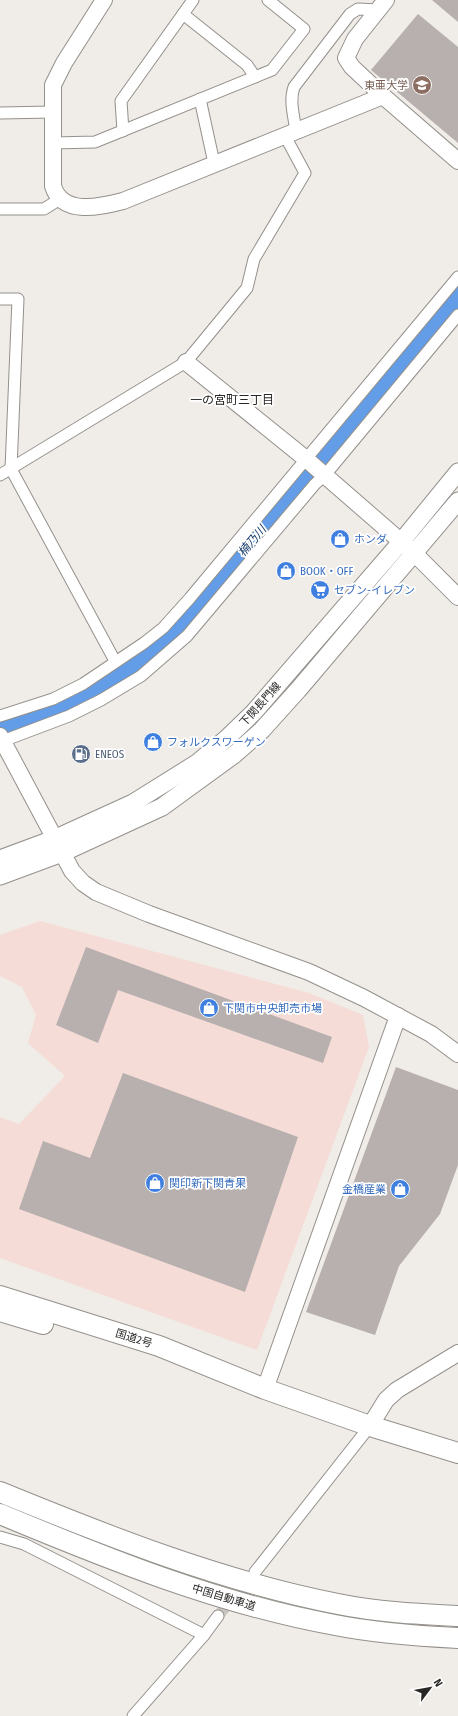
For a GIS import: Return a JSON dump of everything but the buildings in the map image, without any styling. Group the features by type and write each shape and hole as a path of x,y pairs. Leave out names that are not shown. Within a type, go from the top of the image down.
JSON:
{"highway":[{"name":"国道2号","path":"3,1299 158,1346 265,1389 370,1426 458,1453"},
{"name":"中国自動車道","path":"0,1492 56,1515 225,1576 339,1604 419,1614 458,1616"},
{"name":"中国自動車道","path":"0,1514 158,1576 228,1599 286,1615 335,1626 420,1636 458,1638"}],"main road":[{"name":"下関長門線","path":"0,876 58,846 162,806 235,754 262,730 298,690 407,547 458,472"},
{"name":"下関長門線","path":"407,547 458,501"},
{"name":"下関長門線","path":"0,859 58,846"}],"street":[{"path":"104,0 64,63 53,84 53,186 60,199 72,206 91,207 114,203 383,96"},
{"path":"123,131 121,100 193,0"},
{"path":"53,143 96,142 272,70 304,29 268,0"},
{"path":"382,5 355,39 346,58 352,67 383,96 458,162"},
{"path":"0,475 186,362 247,288 254,260 305,173 290,133 292,94 294,87 350,14 358,9 382,5"},
{"path":"183,14 246,65 255,77"},
{"path":"200,99 214,163"},
{"path":"0,113 53,112"},
{"path":"0,209 44,208 60,199"},
{"path":"0,716 53,699 83,684 115,661 144,643 163,628 308,461 458,277"},
{"path":"0,299 18,299 11,469 115,661"},
{"path":"458,316 187,636 141,676 101,700 69,716 1,739 72,871 83,883 96,892 149,914 309,972 364,998 431,1034 458,1054"},
{"path":"186,362 324,474 456,589"},
{"path":"265,1389 398,1016"},
{"path":"255,1572 370,1426 386,1400 397,1390 458,1353"},
{"path":"0,1536 24,1544 204,1634"},
{"path":"133,1716 218,1616"}],"shaded area":[{"path":"40,921 309,993 363,1015 369,1047 257,1350 0,1258 0,1117 19,1124 65,1076 28,1043 36,1015 22,987 0,976 0,935"}],"waterway":[{"name":"楠乃川","path":"0,730 58,709 91,693 126,671 180,627 458,296"}],"tunnel":[{"path":"218,1616 249,1579"}],"place":[{"name":"東亜大学","path":"422,85"},
{"name":"ホンダ","path":"340,539"},
{"name":"BOOK・OFF","path":"286,571"},
{"name":"セブン-イレブン","path":"320,590"},
{"name":"フォルクスワーゲン","path":"153,742"},
{"name":"ENEOS","path":"81,754"},
{"name":"下関市中央卸売市場","path":"209,1008"},
{"name":"関印新下関青果","path":"155,1183"},
{"name":"金橋産業","path":"400,1189"}],"district":[{"name":"一の宮町三丁目","path":"232,400"}]}
